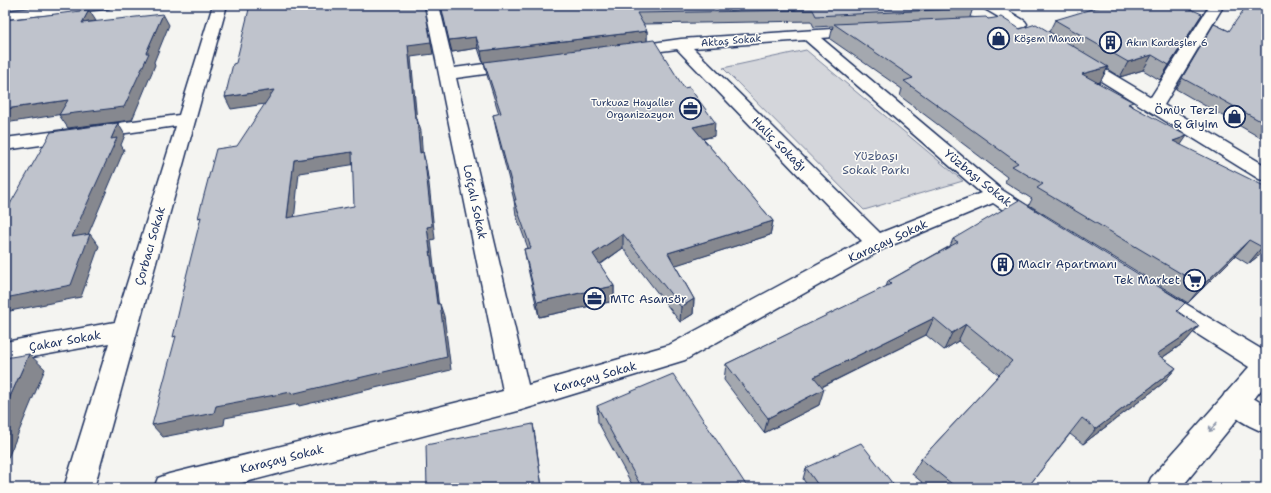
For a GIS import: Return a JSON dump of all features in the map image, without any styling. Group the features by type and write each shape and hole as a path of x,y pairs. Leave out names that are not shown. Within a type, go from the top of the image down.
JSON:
{"street":[{"path":"5,15 50,8 104,5"},
{"name":"Çorbacı Sokak","path":"79,488 220,5"},
{"name":"Lofçalı Sokak","path":"432,5 518,399"},
{"path":"966,26 1024,27 988,5"},
{"path":"1154,107 1200,19 1217,5"},
{"name":"Aktaş Sokak","path":"618,52 681,44 878,30"},
{"name":"Yüzbaşı Sokak","path":"807,34 995,195 1055,233"},
{"name":"Haliç Sokağı","path":"681,44 877,244"},
{"path":"1063,51 1266,175"},
{"path":"446,74 524,64"},
{"path":"5,144 187,119"},
{"name":"Karaçay Sokak","path":"169,488 518,399 676,354 877,244 995,195"},
{"path":"1134,283 1266,365 1162,488"},
{"name":"Çakar Sokak","path":"5,352 125,330"},
{"path":"1235,402 1266,421"}],"green space":[{"name":"Yüzbaşı Sokak Parkı","path":"806,50 963,181 864,210 723,68"}],"building":[{"path":"250,5 424,5 431,42 408,45 415,119 417,119 420,153 423,152 432,226 427,227 437,304 440,304 447,357 291,394 291,392 216,406 214,413 152,425 176,336 173,337 201,217 198,218 216,149 237,146 274,90 225,97 233,64 236,63","holes":["352,152 354,206 287,218 294,160"]},
{"path":"441,5 970,5 973,8 816,16 813,10 637,13 647,31 481,51 476,37 449,40"},
{"path":"1105,5 1181,5 1202,14 1169,65 1152,55 1128,62 1055,20"},
{"path":"1247,5 1266,5 1266,124 1182,78 1214,24 1229,31"},
{"path":"89,10 82,23 163,14 146,53 149,53 124,107 59,115 68,100 5,109 5,20"},
{"path":"986,17 988,19 1001,17 1020,29 1036,24 1108,67 1082,74 1133,102 1128,104 1187,136 1173,141 1266,187 1266,244 1262,247 1249,240 1202,286 1037,188 1043,184 1012,166 1018,163 904,81 913,78 834,24"},
{"path":"654,40 684,88 689,87 715,122 693,127 773,221 668,253 694,299 681,307 623,234 593,254 614,286 537,302 524,249 531,248 514,200 516,200 493,115 501,113 484,62"},
{"path":"118,123 111,139 117,138 72,237 90,234 71,285 5,298 5,213 51,132"},
{"path":"1019,200 1185,303 1177,311 1199,326 1157,354 1176,368 1096,429 1082,418 1027,488 957,488 921,459 1012,361 966,324 952,333 934,318 814,377 824,389 768,418 726,364 891,284 888,281 958,242 953,239"},
{"path":"29,354 5,408 5,358"},
{"path":"673,374 748,488 642,488 597,406"},
{"path":"533,424 542,488 427,488 426,445"},
{"path":"861,443 896,488 820,488 806,468"}],"place":[{"name":"Köşem Manavı","path":"998,38"},
{"name":"Akın Kardeşler 6","path":"1110,42"},
{"name":"Turkuaz Hayaller Organizazyon","path":"690,108"},
{"name":"Ömür Terzi & Giyim","path":"1234,117"},
{"name":"Macir Apartmanı","path":"1003,264"},
{"name":"Tek Market","path":"1195,280"},
{"name":"MTC Asansör","path":"594,299"}]}
